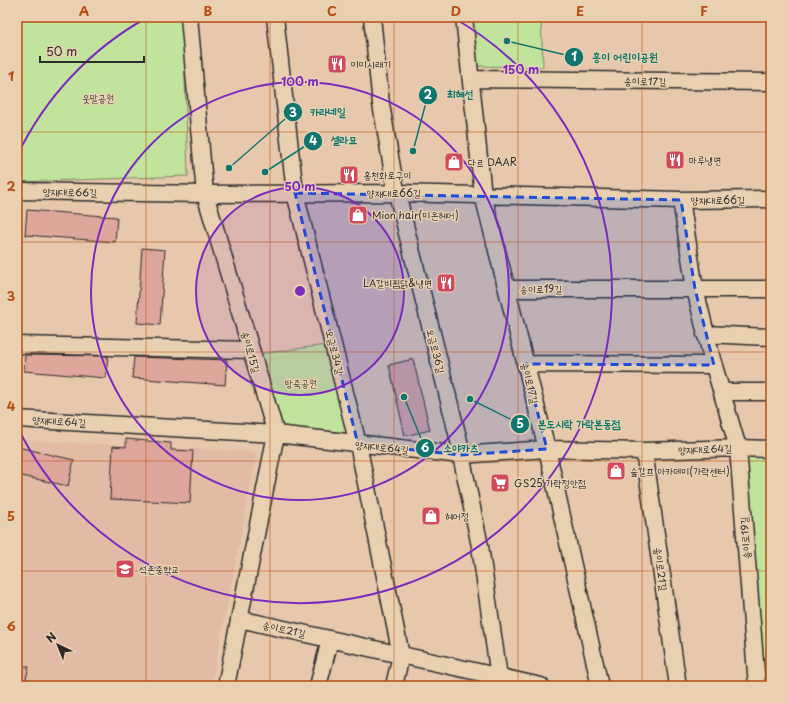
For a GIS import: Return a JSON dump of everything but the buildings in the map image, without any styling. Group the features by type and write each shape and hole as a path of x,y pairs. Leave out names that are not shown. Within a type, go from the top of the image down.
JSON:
{"street":[{"name":"송이로15길","path":"189,17 205,194 276,434 238,619 226,686"},
{"name":"오금로34길","path":"275,17 295,193 358,444 401,655 394,686"},
{"name":"오금로36길","path":"372,17 381,104 397,193 458,438 480,546 499,681"},
{"name":"송이로17길","path":"464,17 483,195 547,448 600,686"},
{"name":"송이로17길","path":"471,79 771,82"},
{"name":"양재대로66길","path":"17,191 205,194 397,193 681,200 771,199"},
{"name":"송이로19길","path":"681,200 695,289 705,334 738,448 757,686"},
{"name":"송이로19길","path":"507,289 771,289"},
{"path":"705,334 771,337"},
{"path":"17,345 251,350"},
{"path":"525,364 714,365"},
{"path":"722,392 771,392"},
{"name":"양재대로64길","path":"17,419 276,434 461,455 547,448 644,451 738,448 771,449"},
{"name":"송이로21길","path":"644,451 678,686"},
{"name":"송이로21길","path":"238,619 401,655 499,681 541,686"},
{"path":"318,686 330,640"}],"highlighted area":[{"path":"295,193 681,200 695,289 714,365 525,364 547,449 461,455 358,444"}],"shaded area":[{"name":"석촌중학교","path":"17,440 257,452 211,686 17,686"}],"green space":[{"name":"웃말공원","path":"17,17 183,17 188,176 17,182"},
{"path":"470,17 541,17 543,67 475,66"},
{"name":"방죽공원","path":"326,345 347,437 280,428 258,354"},
{"path":"745,454 771,455 771,686 763,686"}],"place":[{"name":"흥이 어린이공원","path":"507,41"},
{"name":"미미시래기","path":"337,64"},
{"name":"최혜선","path":"413,151"},
{"name":"마루냉면","path":"675,160"},
{"name":"다르 DAAR","path":"454,162"},
{"name":"카라네일","path":"229,168"},
{"name":"셀라묘","path":"265,172"},
{"name":"홍천화로구이","path":"349,175"},
{"name":"Mion hair(미온헤어)","path":"358,215"},
{"name":"LA갈비찜닭&냉면","path":"446,283"},
{"name":"소야카츠","path":"404,397"},
{"name":"본도시락 가락본동점","path":"470,399"},
{"name":"숲칼프 아카데미(가락센터)","path":"616,471"},
{"name":"GS25 가락정안점","path":"500,483"},
{"name":"헤어정","path":"431,516"},
{"name":"석촌중학교","path":"125,569"}]}
